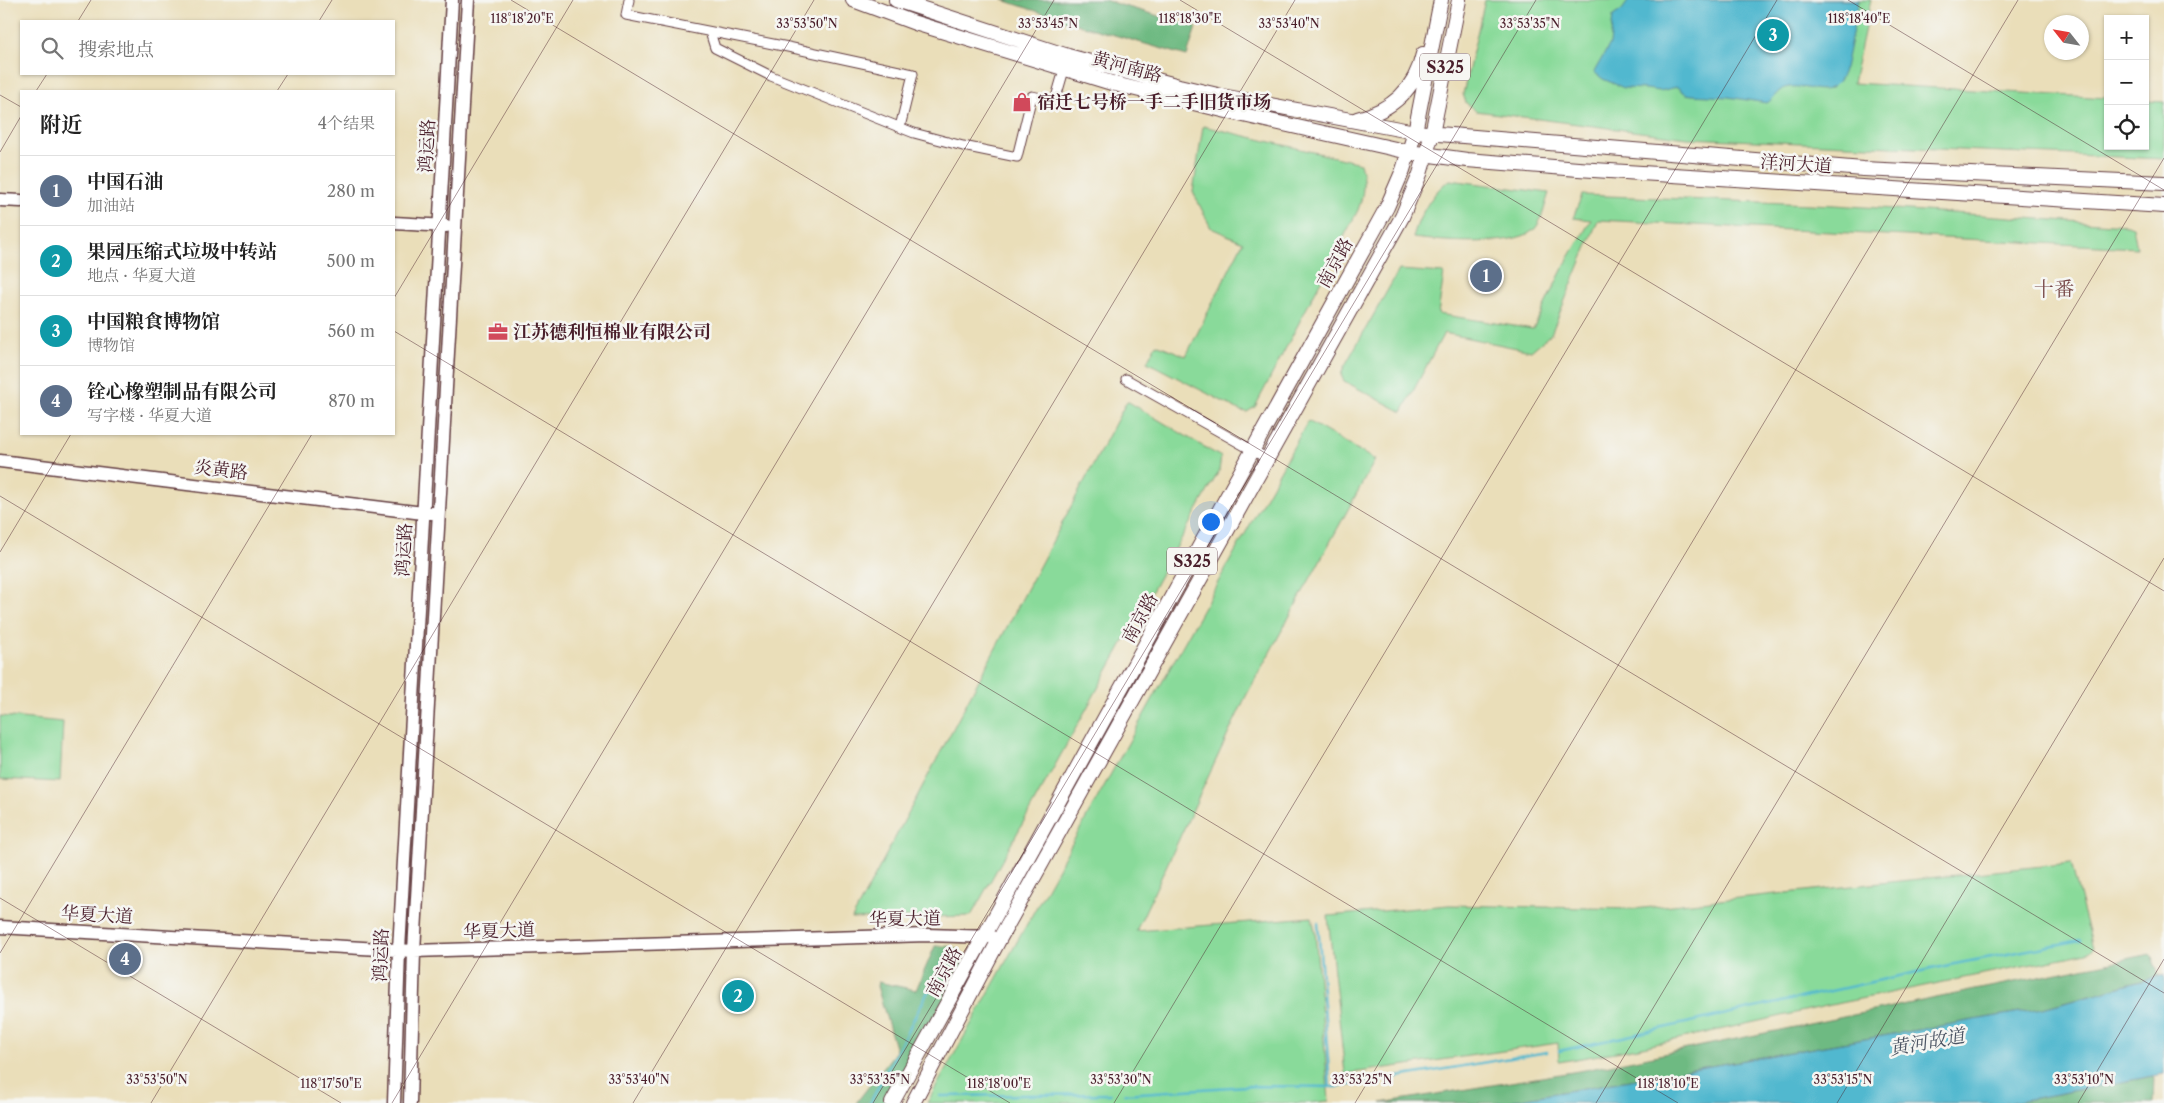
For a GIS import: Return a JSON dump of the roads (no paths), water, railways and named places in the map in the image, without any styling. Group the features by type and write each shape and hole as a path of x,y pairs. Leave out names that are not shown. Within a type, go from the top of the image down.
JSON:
{"main road":[{"name":"黄河南路","path":"853,0 915,23 1064,70 1230,112 1426,154"},
{"name":"黄河南路","path":"896,0 1068,56 1170,83 1222,96 1432,134"},
{"path":"1352,120 1376,114 1386,108 1407,89 1420,65 1435,0"},
{"name":"南京路","path":"892,1103 986,936 1387,207 1410,152 1441,0"},
{"name":"南京路","path":"913,1103 1000,938 1402,217 1420,174 1432,134 1459,0"},
{"name":"洋河大道","path":"1432,134 1863,169 2164,183"},
{"name":"洋河大道","path":"1426,154 1578,169 2164,206"}],"street":[{"name":"鸿运路","path":"394,1103 398,950 452,0"},
{"name":"鸿运路","path":"410,1103 414,951 468,0"},
{"path":"629,0 626,15 912,74 900,127"},
{"path":"710,32 715,48 771,76 900,127 963,146 1017,157 1032,96 1055,101 1064,70"},
{"path":"0,200 20,201"},
{"path":"395,223 455,226"},
{"path":"1126,378 1268,459"},
{"name":"炎黄路","path":"0,461 423,514 438,512"},
{"name":"华夏大道","path":"0,927 414,951 926,935 1000,938"}],"water":[{"path":"1629,0 1859,0 1845,68 1835,85 1829,89 1822,90 1799,87 1785,88 1779,91 1767,103 1728,97 1686,94 1677,87 1660,91 1624,88 1603,79 1594,72 1610,44 1613,16 1622,10"},
{"name":"黄河故道","path":"2164,975 2164,1074 2008,1103 1498,1103 2043,1008"}],"waterway":[{"path":"1318,923 1330,1087"},
{"path":"1559,1051 1949,965 2081,940"},
{"path":"870,1103 943,963"},
{"path":"1124,1094 1247,1086 1337,1087 1547,1052"},
{"path":"940,1096 1110,1094"}],"place":[{"name":"中国粮食博物馆","path":"1773,35"},
{"name":"宿迁七号桥一手二手旧货市场","path":"1022,102"},
{"name":"中国石油","path":"1486,276"},
{"name":"江苏德利恒棉业有限公司","path":"498,332"},
{"name":"铨心橡塑制品有限公司","path":"125,959"},
{"name":"果园压缩式垃圾中转站","path":"738,996"}],"district":[{"name":"十番","path":"2054,289"}]}
